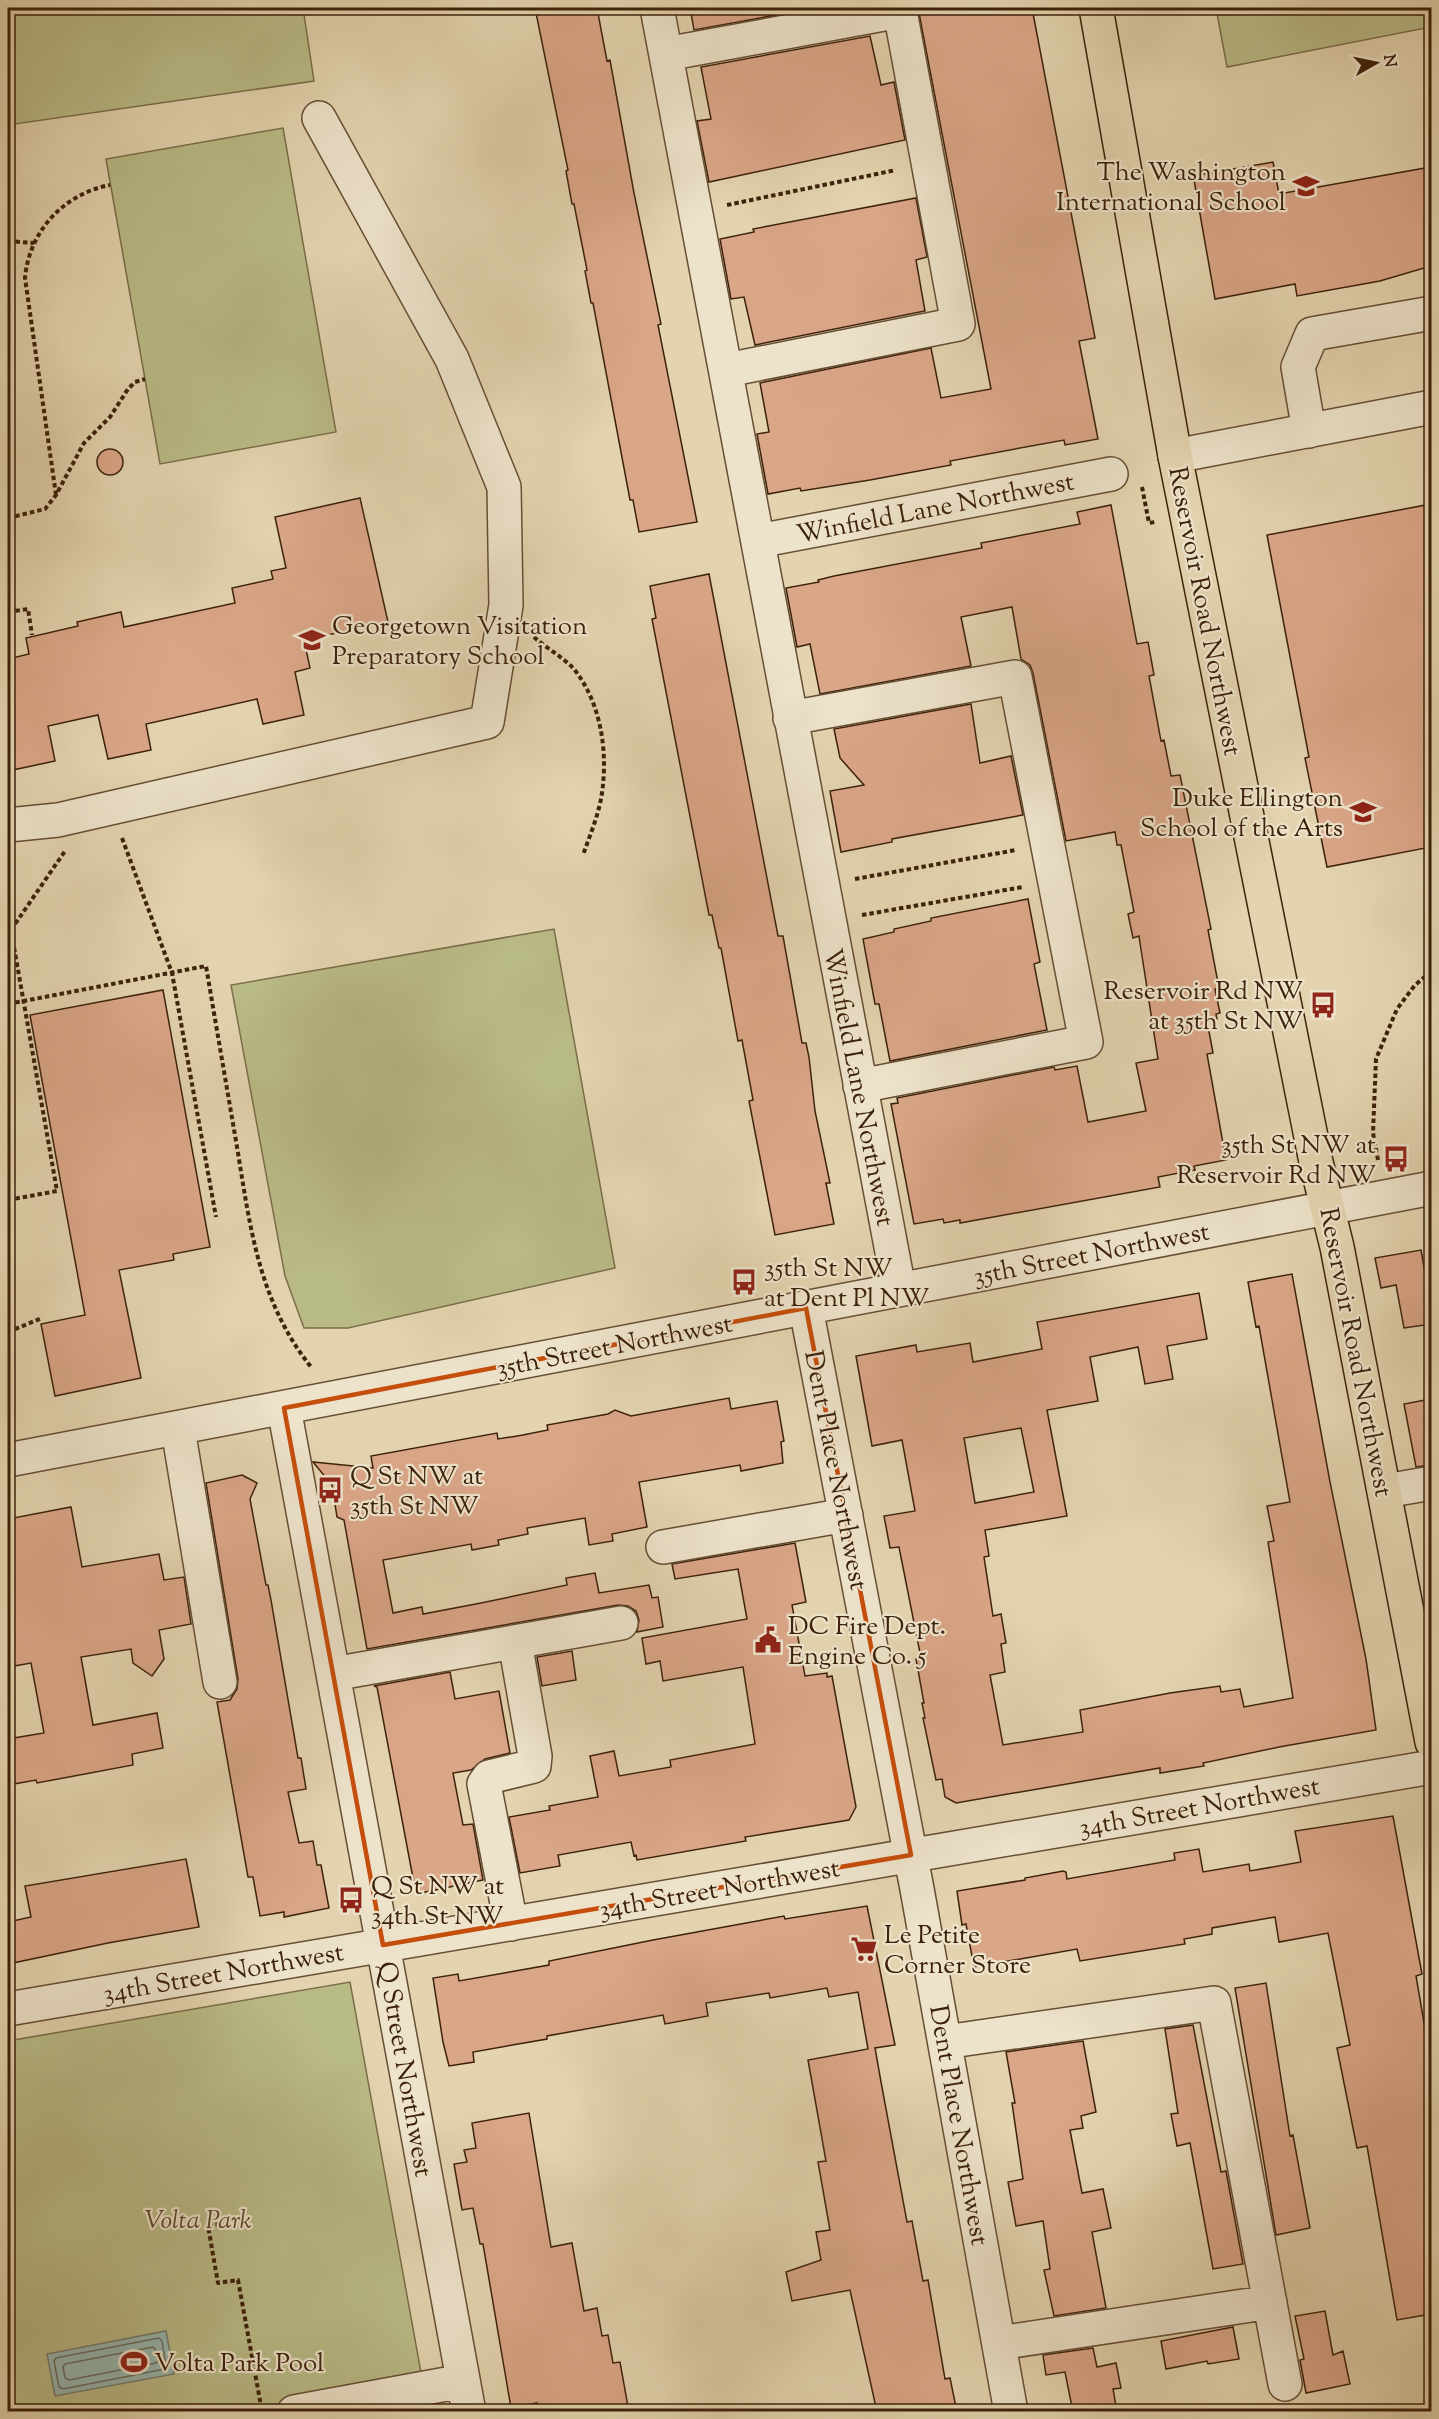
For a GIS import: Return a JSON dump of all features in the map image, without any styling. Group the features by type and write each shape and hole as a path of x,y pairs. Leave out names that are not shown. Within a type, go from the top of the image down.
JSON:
{"main road":[{"name":"Reservoir Road Northwest","path":"1096,8 1175,456 1313,1151 1329,1208 1385,1491 1431,1742"}],"street":[{"name":"Winfield Lane Northwest","path":"657,8 899,1289"},
{"path":"666,54 900,11 958,324 727,370"},
{"path":"8,825 58,820 487,722 506,605 504,487 452,359 319,118"},
{"path":"1309,431 1298,367 1312,334 1431,313"},
{"path":"1175,456 1431,407"},
{"name":"Winfield Lane Northwest","path":"758,541 1126,476"},
{"path":"790,718 1015,677 1086,1042 860,1086"},
{"name":"35th Street Northwest","path":"8,1460 1431,1188"},
{"name":"Dent Place Northwest","path":"806,1308 945,2042 1011,2412"},
{"name":"Q Street Northwest","path":"284,1408 466,2396"},
{"path":"178,1429 220,1682"},
{"path":"1385,1491 1431,1483"},
{"path":"663,1547 846,1515"},
{"path":"333,1674 621,1623"},
{"path":"511,1924 484,1784 489,1777 534,1766 535,1756 515,1642"},
{"name":"34th Street Northwest","path":"8,2009 1431,1767"},
{"path":"945,2042 1214,2003 1285,2384"},
{"path":"999,2343 1270,2302"},
{"path":"294,2412 466,2396"}],"path":[{"path":"697,212 928,164"},
{"path":"56,495 25,278 26,258 47,222 63,205 95,188 110,185"},
{"path":"8,241 34,243"},
{"path":"8,518 45,509 56,495 84,444 110,417 128,389 135,382 145,379"},
{"path":"1126,476 1149,523 1159,521"},
{"path":"8,612 28,609 32,635"},
{"path":"526,631 572,668 595,707 604,756 602,794 583,855"},
{"path":"118,827 172,973 216,1217"},
{"path":"822,885 1048,844"},
{"path":"8,1200 57,1191 18,965 9,930 68,846"},
{"name":"Winfield Lane Northwest","path":"828,920 1054,882"},
{"path":"8,967 18,965"},
{"path":"8,1004 206,966 253,1239 265,1285 286,1330 311,1367"},
{"path":"1378,1160 1372,1134 1376,1059 1397,1009 1415,985 1431,970"},
{"path":"8,1332 42,1318"},
{"path":"220,2224 208,2226 218,2283 238,2280 260,2404"}],"highlighted area":[{"path":"806,1308 911,1855 383,1945 284,1408"}],"green space":[{"path":"8,8 303,8 314,81 8,125"},
{"path":"1216,8 1431,8 1431,27 1227,67"},
{"path":"283,128 336,432 160,464 106,159"},
{"path":"554,929 615,1268 348,1328 304,1328 285,1276 231,985"},
{"name":"Volta Park","path":"350,1982 428,2411 8,2412 8,2041"}],"water":[{"path":"166,2331 174,2374 55,2396 47,2354"}],"building":[{"path":"535,8 597,8 607,61 610,60 661,324 658,325 697,522 639,532 633,500 630,500"},
{"path":"690,8 815,8 694,30"},
{"path":"918,8 1032,8 1095,338 1079,341 1098,439 1065,445 1064,440 950,461 951,465 870,480 768,494 757,434 769,432 760,383 931,348 941,398 991,389"},
{"path":"870,36 881,85 894,82 905,140 709,182 697,121 711,119 701,67"},
{"path":"1273,162 1279,194 1431,167 1431,266 1380,281 1297,296 1295,284 1215,299 1194,180 1199,179 1198,175"},
{"path":"916,198 927,257 916,260 925,311 755,345 744,297 731,299 720,239 754,232 753,229"},
{"path":"110,449 119,453 123,462 119,471 110,475 101,471 97,462 101,453"},
{"path":"360,498 388,622 304,640 310,668 295,672 304,715 263,724 257,699 146,724 151,750 108,759 98,715 48,726 55,761 8,771 8,659 29,654 26,638 78,626 77,622 121,612 124,627 235,603 232,588 273,579 271,571 286,568 275,517"},
{"path":"1431,504 1431,847 1327,867 1305,758 1309,757 1267,535"},
{"path":"1111,505 1137,644 1148,642 1154,675 1149,676 1161,741 1164,740 1171,776 1180,775 1211,929 1208,930 1219,988 1215,989 1220,1013 1216,1014 1217,1019 1207,1021 1213,1053 1207,1054 1226,1160 1194,1166 1195,1170 1158,1177 1160,1187 960,1223 960,1220 944,1223 943,1219 914,1224 891,1104 898,1103 897,1098 1054,1067 1055,1070 1077,1066 1088,1122 1146,1111 1136,1063 1158,1059 1139,936 1133,938 1128,914 1134,912 1121,845 1117,845 1115,832 1066,841 1033,673 1030,665 1021,659 1012,607 961,617 971,666 820,694 810,644 797,647 786,588 819,582 818,580 834,576 982,548 981,543 1080,524 1077,512"},
{"path":"709,574 778,936 783,936 802,1043 806,1043 809,1057 815,1111 830,1183 826,1183 834,1224 775,1235 749,1101 753,1100 742,1040 738,1041 721,948 719,948 712,915 709,915 652,619 656,618 650,586"},
{"path":"971,704 980,763 1011,756 1023,815 892,839 892,842 841,852 830,791 864,785 840,758 834,729"},
{"path":"1028,899 1040,962 1034,964 1047,1030 890,1061 879,1004 875,1004 863,939 931,921 931,918"},
{"path":"163,990 210,1247 173,1254 174,1260 119,1270 141,1378 55,1396 41,1324 85,1315 30,1015"},
{"path":"1421,1250 1431,1306 1431,1324 1404,1328 1396,1285 1381,1288 1375,1258"},
{"path":"1292,1274 1330,1482 1366,1659 1376,1730 1279,1747 1203,1763 1204,1766 1160,1773 1160,1768 956,1803 945,1797 942,1779 936,1780 923,1718 925,1718 922,1703 924,1703 916,1659 921,1658 899,1547 890,1548 884,1516 915,1511 902,1440 872,1446 856,1356 916,1345 917,1352 970,1343 973,1362 1042,1349 1037,1322 1199,1293 1207,1339 1167,1346 1173,1379 1145,1384 1138,1347 1090,1357 1098,1401 1047,1410 1067,1516 985,1530 989,1556 984,1557 993,1616 1001,1614 1006,1643 1001,1644 1005,1672 990,1675 1003,1745 1083,1732 1080,1710 1170,1693 1220,1686 1221,1692 1240,1689 1244,1707 1293,1698 1268,1542 1274,1541 1267,1506 1290,1502 1259,1326 1256,1327 1248,1282","holes":["1021,1428 1034,1492 975,1503 964,1438"]},
{"path":"729,1398 731,1409 777,1401 784,1441 781,1442 783,1463 741,1471 740,1465 639,1482 647,1527 612,1534 613,1541 589,1545 585,1518 527,1528 528,1534 498,1540 499,1545 472,1550 471,1544 383,1560 393,1613 422,1607 423,1614 481,1603 567,1585 566,1578 595,1573 599,1593 649,1585 652,1598 658,1597 663,1627 637,1632 639,1620 636,1611 628,1606 618,1605 367,1649 344,1520 337,1517 332,1485 313,1462 373,1468 371,1456 497,1433 498,1439 523,1435 548,1430 547,1425 608,1414 615,1410 631,1416"},
{"path":"1431,1399 1431,1465 1416,1467 1404,1404"},
{"path":"242,1475 257,1483 250,1499 266,1585 268,1585 271,1600 298,1758 301,1758 306,1789 288,1792 299,1843 313,1841 317,1865 321,1865 329,1908 284,1917 284,1912 260,1916 253,1877 248,1877 217,1702 230,1700 237,1689 238,1679 206,1483"},
{"path":"71,1507 82,1567 159,1554 164,1580 184,1577 191,1624 159,1630 164,1659 152,1676 133,1663 131,1649 81,1657 93,1725 157,1713 163,1748 132,1754 133,1765 37,1783 36,1780 8,1785 8,1739 44,1733 31,1663 8,1667 8,1519"},
{"path":"795,1543 806,1602 792,1605 805,1676 827,1673 827,1677 832,1676 856,1807 849,1820 745,1837 746,1841 637,1860 631,1842 558,1855 560,1866 520,1873 509,1817 550,1810 549,1806 598,1797 590,1756 614,1751 619,1776 671,1767 670,1760 755,1744 743,1667 663,1681 660,1661 646,1664 642,1638 747,1619 738,1569 675,1579 672,1564"},
{"path":"572,1651 576,1680 542,1686 537,1657"},
{"path":"450,1672 455,1699 499,1691 510,1753 485,1759 471,1770 453,1773 463,1825 473,1824 483,1880 416,1894 377,1687 374,1686"},
{"path":"1393,1816 1422,1974 1416,1976 1431,2064 1431,2314 1397,2320 1367,2146 1357,2148 1337,2048 1350,2045 1328,1933 1279,1942 1275,1917 1212,1928 1212,1934 1184,1939 1185,1944 1080,1961 1077,1949 974,1967 966,1924 962,1925 957,1891 1063,1871 1066,1872 1067,1879 1175,1860 1174,1853 1199,1849 1203,1872 1249,1864 1250,1871 1301,1862 1295,1831"},
{"path":"186,1859 199,1927 8,1964 8,1922 31,1917 25,1886"},
{"path":"867,1906 895,2045 875,2048 881,2082 907,2222 912,2221 923,2281 928,2280 945,2379 950,2378 957,2412 877,2412 850,2290 792,2301 786,2272 821,2260 816,2232 830,2230 818,2162 826,2161 808,2060 868,2049 858,1992 829,1997 827,1988 770,1998 769,1993 706,2003 708,2016 665,2024 663,2015 547,2036 547,2039 473,2052 474,2062 449,2066 443,2042 433,1978 458,1974 459,1981 549,1965 549,1961 653,1940 784,1916 785,1919"},
{"path":"1266,1983 1290,2136 1293,2135 1310,2228 1276,2235 1235,1988"},
{"path":"1193,2025 1221,2172 1226,2171 1243,2264 1213,2269 1190,2143 1177,2146 1171,2114 1178,2113 1165,2029"},
{"path":"1083,2041 1096,2112 1081,2116 1083,2128 1070,2130 1082,2193 1103,2189 1111,2228 1092,2232 1106,2308 1054,2316 1044,2270 1050,2269 1043,2221 1016,2226 1008,2182 1023,2179 1012,2103 1015,2103 1006,2052"},
{"path":"529,2113 551,2247 572,2243 584,2311 597,2308 602,2336 608,2335 613,2363 620,2362 629,2412 538,2412 537,2403 511,2408 483,2244 480,2244 473,2208 462,2210 454,2164 467,2162 464,2150 476,2148 472,2123"},
{"path":"1325,2311 1333,2355 1343,2351 1350,2384 1306,2393 1300,2360 1304,2359 1295,2316"},
{"path":"1233,2327 1239,2359 1208,2364 1207,2361 1166,2369 1161,2341"},
{"path":"1093,2348 1097,2367 1116,2363 1121,2388 1113,2389 1117,2412 1073,2412 1065,2372 1046,2375 1043,2355"}],"place":[{"name":"The Washington International School","path":"1306,186"},
{"name":"Georgetown Visitation Preparatory School","path":"312,640"},
{"name":"Duke Ellington School of the Arts","path":"1363,812"},
{"name":"Reservoir Rd NW at 35th St NW","path":"1323,1005"},
{"name":"35th St NW at Reservoir Rd NW","path":"1396,1159"},
{"name":"35th St NW at Dent Pl NW","path":"744,1282"},
{"name":"Q St NW at 35th St NW","path":"330,1490"},
{"name":"DC Fire Dept. Engine Co. 5","path":"768,1640"},
{"name":"Q St NW at 34th St NW","path":"351,1900"},
{"name":"Le Petite Corner Store","path":"864,1949"},
{"name":"Volta Park Pool","path":"134,2362"}]}
